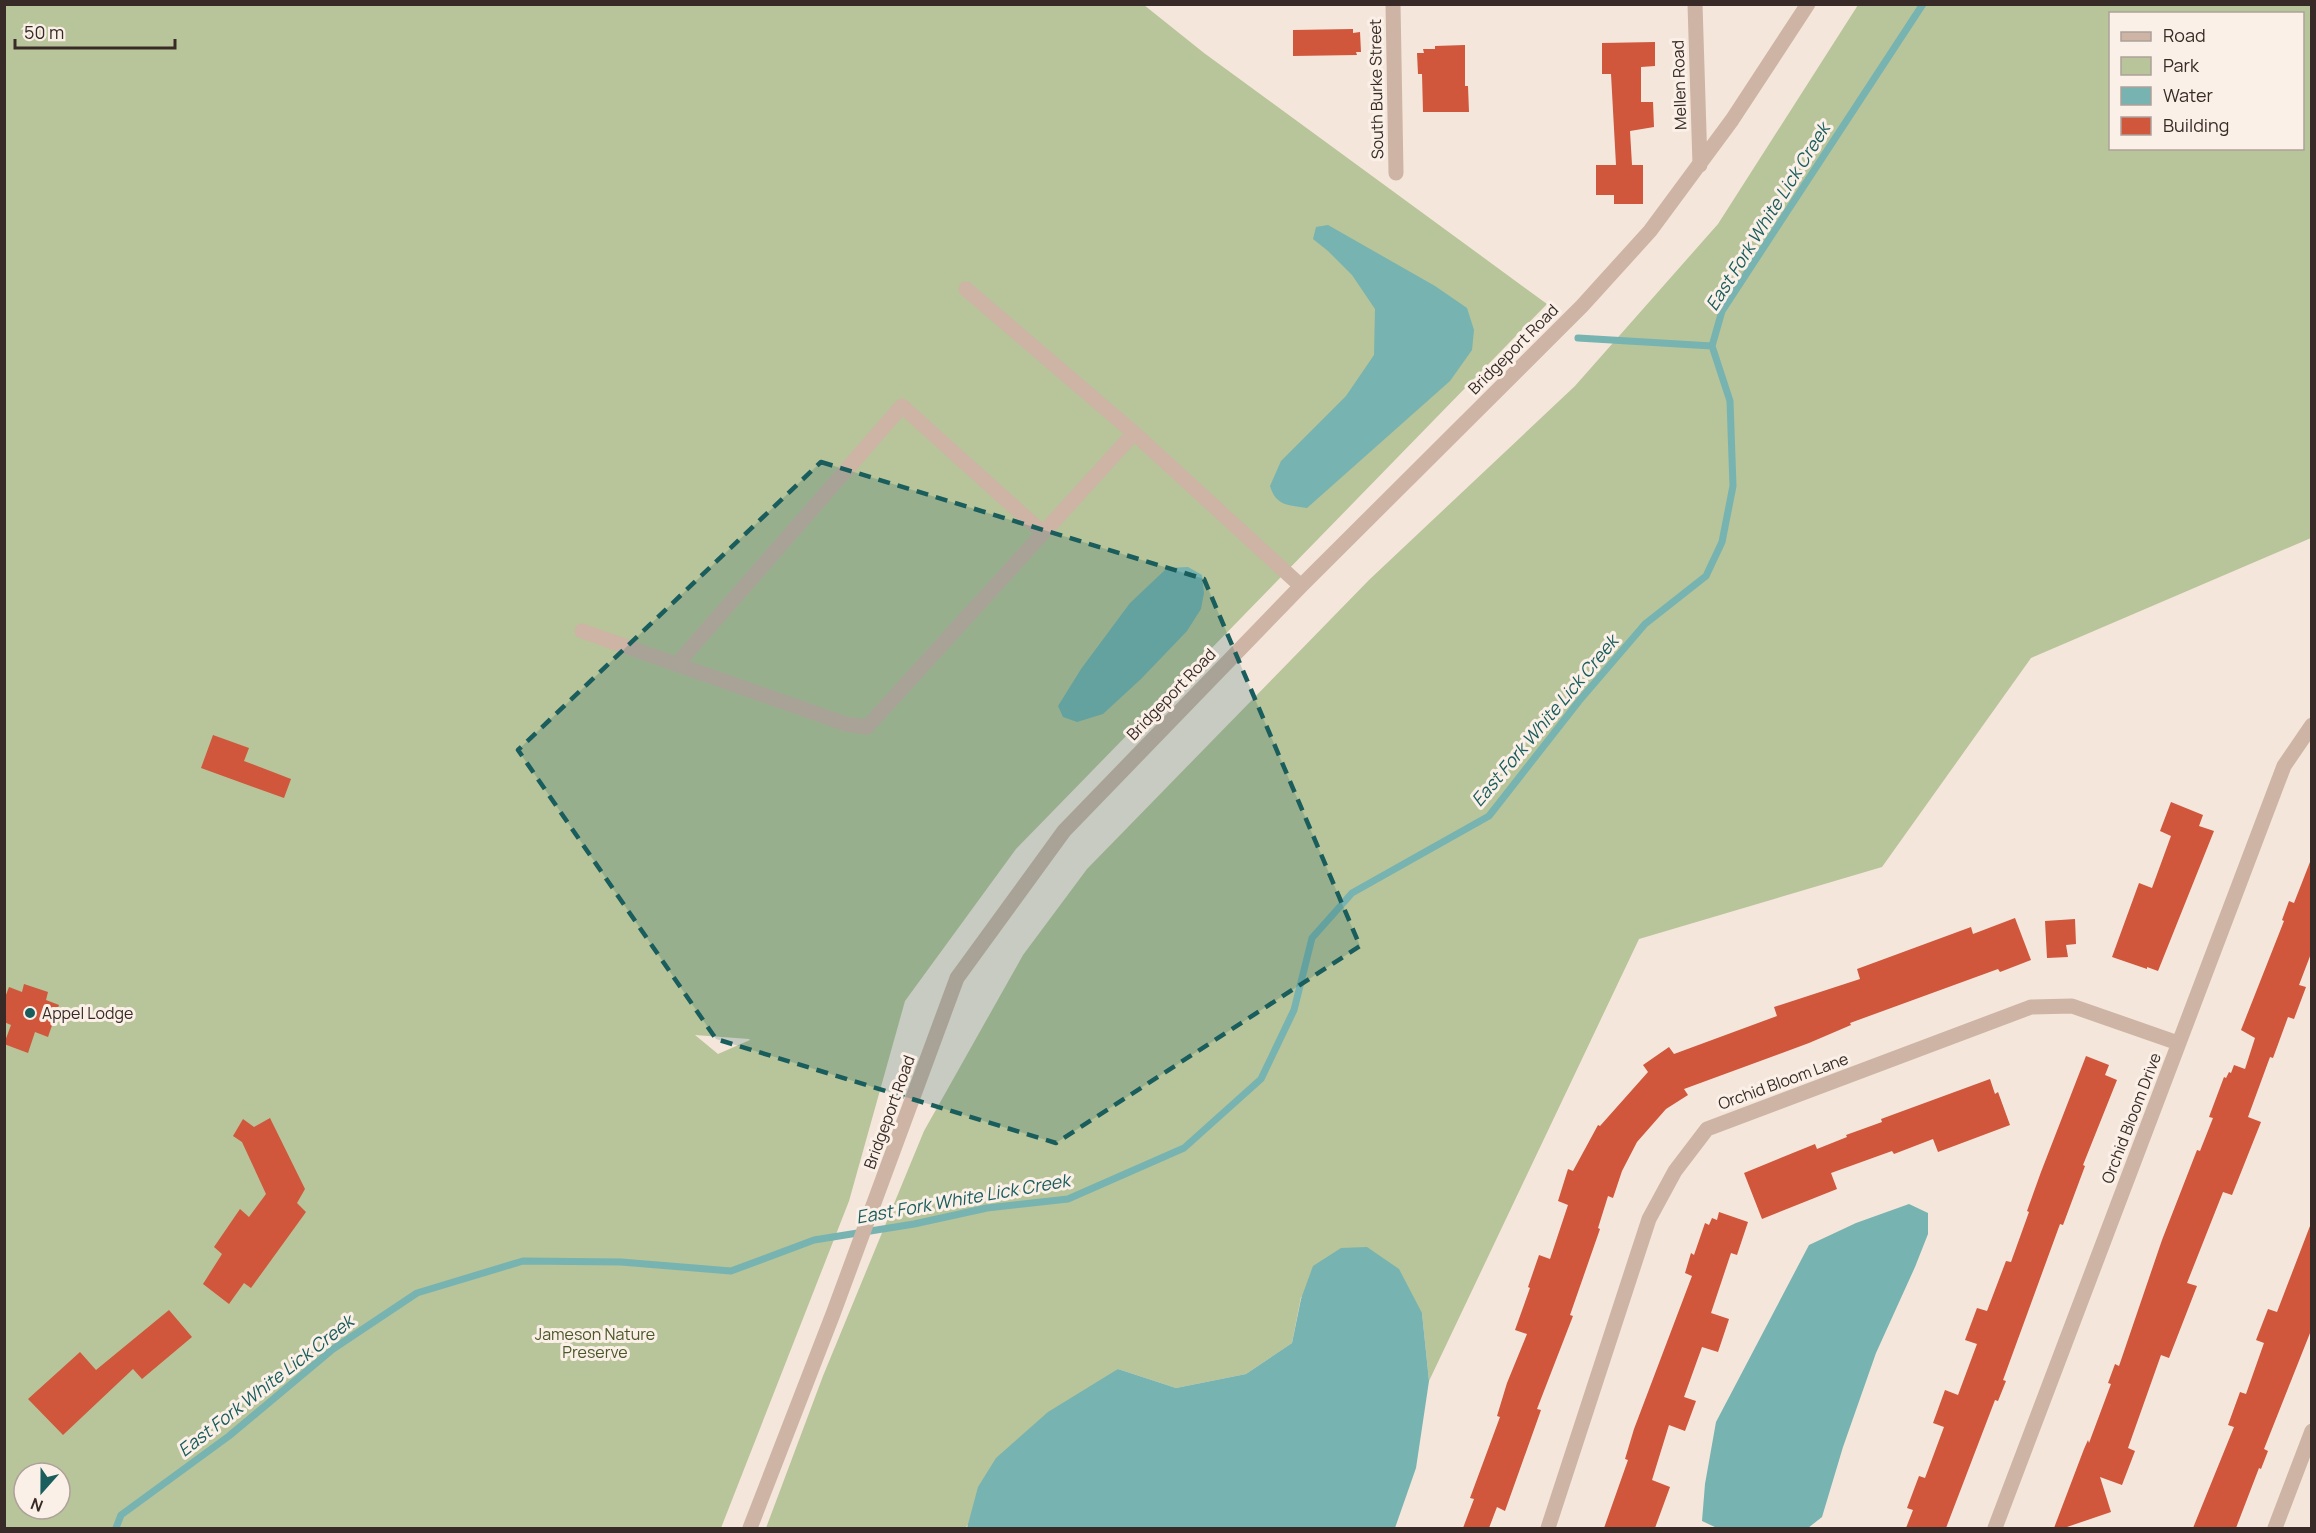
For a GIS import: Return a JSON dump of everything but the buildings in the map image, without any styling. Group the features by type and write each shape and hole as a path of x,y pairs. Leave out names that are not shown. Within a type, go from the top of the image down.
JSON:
{"street":[{"name":"South Burke Street","path":"1393,4 1396,172"},
{"name":"Mellen Road","path":"1695,4 1700,165"},
{"name":"Bridgeport Road","path":"750,1528 833,1314 957,978 1064,831 1301,586 1582,306 1650,231 1732,120 1808,4"},
{"path":"966,289 1134,434 1301,586"},
{"path":"677,664 902,406 1043,533"},
{"path":"582,631 846,724 867,727 1134,434"},
{"name":"Orchid Bloom Drive","path":"1995,1528 2284,766 2312,725"},
{"name":"Orchid Bloom Lane","path":"1548,1528 1649,1219 1674,1171 1707,1128 2031,1007 2072,1006 2178,1043"},
{"path":"2275,1528 2312,1431"}],"highlighted area":[{"path":"821,462 1204,579 1360,946 1056,1143 716,1039 518,750"}],"green space":[{"name":"Jameson Nature Preserve","path":"5,5 1144,5 1204,53 1547,304 1016,849 905,1001 849,1201 721,1528 5,1528","holes":["695,1035 749,1039 718,1054"]},
{"path":"1858,5 2311,5 2311,538 2031,658 1882,867 1639,939 1429,1381 1422,1313 1301,1297 1292,1343 1246,1374 1176,1388 1118,1369 967,1528 766,1528 823,1376 924,1131 1023,955 1087,869 1369,580 1575,386 1718,224"}],"water":[{"path":"1328,225 1435,286 1467,308 1474,330 1472,350 1450,381 1307,508 1279,501 1270,486 1281,461 1346,396 1374,355 1375,309 1352,275 1313,239 1316,227"},
{"path":"1188,567 1202,575 1204,593 1201,609 1187,631 1141,679 1103,714 1077,722 1063,717 1058,706 1081,669 1130,603 1167,568"},
{"path":"1909,1204 1928,1213 1928,1234 1876,1353 1843,1447 1822,1517 1808,1528 1717,1528 1702,1521 1705,1484 1716,1422 1809,1245 1856,1223"},
{"path":"1367,1247 1399,1269 1422,1313 1429,1381 1416,1468 1395,1528 967,1528 978,1487 996,1458 1048,1412 1118,1369 1176,1388 1246,1374 1292,1343 1301,1299 1313,1266 1341,1248"}],"waterway":[{"name":"East Fork White Lick Creek","path":"116,1528 121,1515 229,1436 333,1349 417,1293 523,1261 621,1262 731,1271 814,1240 914,1224 987,1208 1068,1199 1184,1148 1261,1079 1294,1010 1312,938 1352,893 1489,816 1579,701 1645,624 1706,576 1722,542 1733,486 1730,401 1712,346 1722,311 1923,4"},
{"path":"1578,338 1712,346"}],"place":[{"name":"Appel Lodge","path":"30,1013"}]}
